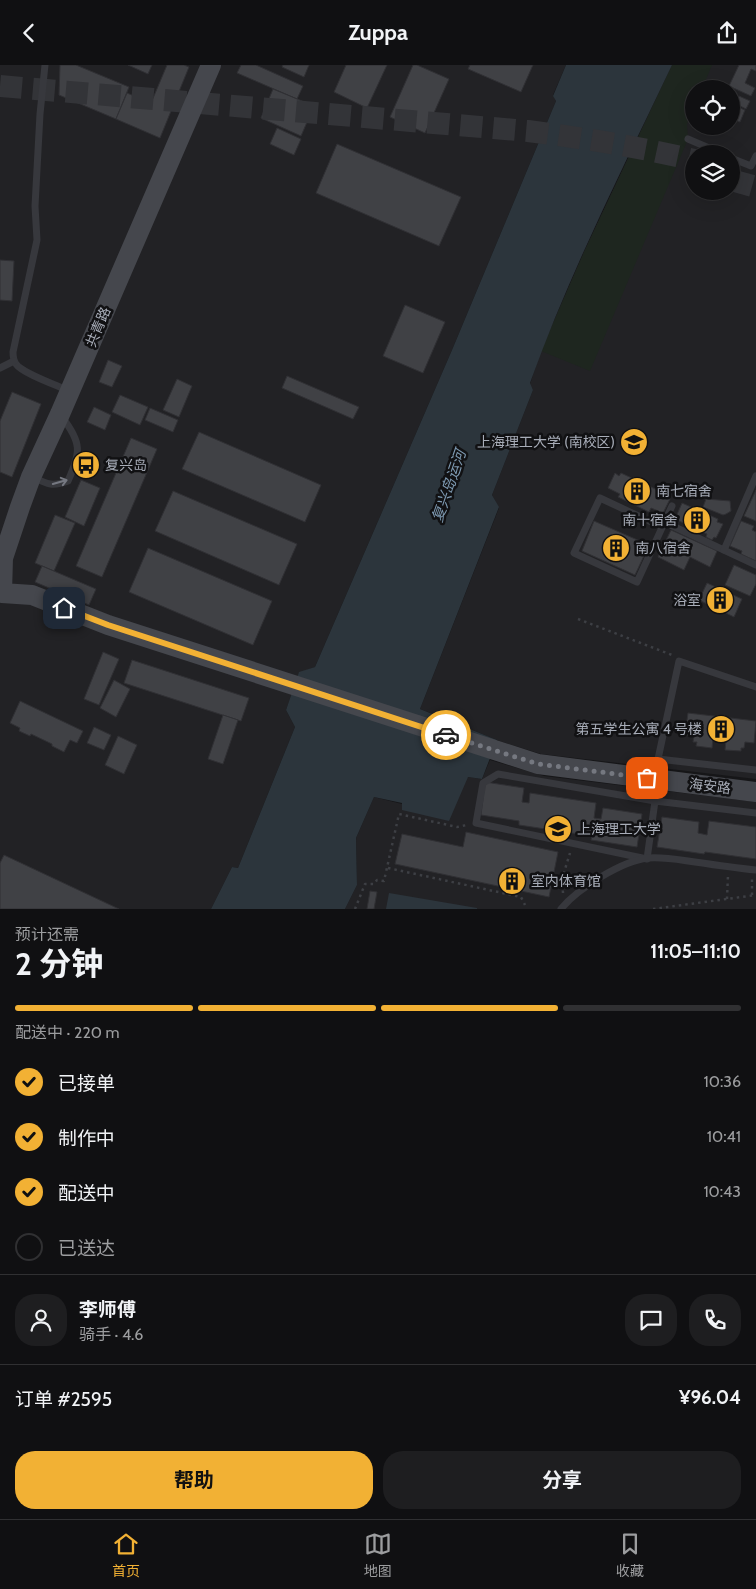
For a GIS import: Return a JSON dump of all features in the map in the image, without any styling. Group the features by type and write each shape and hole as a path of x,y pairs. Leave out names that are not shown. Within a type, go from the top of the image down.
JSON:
{"street":[{"name":"共青路","path":"1,594 3,558 31,477 211,65"},
{"name":"海安路","path":"1,594 32,595 108,625 518,759 556,767 756,791"}],"lane":[{"path":"45,65 40,114 35,206 37,240 12,352 17,365 29,373 70,391"},
{"path":"688,139 702,145"},
{"path":"740,161 751,166 756,156"},
{"path":"0,368 14,361"},
{"path":"31,477 49,485 57,485 68,481 77,459 78,450 72,430 60,414"},
{"path":"724,550 756,476"},
{"path":"672,506 663,524 637,582 574,553 600,498 663,524 724,550 756,565"},
{"path":"756,687 678,661 658,759 756,770"},
{"path":"754,870 675,860 647,859 476,823 483,783 498,775 655,801 756,813"},
{"path":"647,859 655,801"},
{"path":"563,907 576,894 593,882 625,866 647,859"}],"path":[{"path":"578,619 669,653 676,657 678,661"},
{"path":"355,909 365,885 374,884 377,880 384,881 399,815 456,827 476,823"},
{"path":"563,907 562,879 574,843"},
{"path":"727,899 728,867"},
{"path":"387,868 521,897 525,905"},
{"path":"752,895 754,870"},
{"path":"653,909 756,895"}],"shaded area":[{"path":"0,65 566,65 553,95 556,101 452,350 315,667 299,673 286,710 295,727 238,868 232,867 211,909 0,909"},
{"name":"上海理工大学 (南校区)","path":"672,65 756,65 756,779 541,754 502,742 420,709 499,508 492,495 533,390 530,384 541,351 584,252"},
{"path":"672,65 712,65 706,80 685,80 685,135 688,135 688,139 590,371 541,351 584,252"},
{"name":"上海理工大学","path":"490,760 544,776 756,802 756,909 345,909 357,885 356,838 374,797 402,804 468,777 482,779"}],"water":[{"name":"复兴岛运河","path":"566,65 672,65 597,222 545,342 530,383 533,390 492,495 499,507 420,709 497,740 482,779 468,777 449,821 402,810 402,803 374,797 356,838 357,885 345,909 211,909 232,867 238,868 295,727 286,710 299,672 315,667 452,350 556,101 553,96"},
{"path":"389,893 477,908 477,909 386,909"}],"building":[{"path":"60,65 76,65 129,87 116,119 59,95"},
{"path":"128,65 152,65 148,74"},
{"path":"167,65 184,65 189,67 160,138 116,119 127,93 151,103"},
{"path":"241,65 256,65 303,86 297,99 237,73"},
{"path":"283,65 309,65 304,77 282,67"},
{"path":"346,65 387,65 367,108 334,92"},
{"path":"413,65 449,79 425,133 390,117"},
{"path":"470,65 533,65 521,92 468,69"},
{"path":"739,65 756,65 756,71 751,69 745,83 755,88 751,96 740,91 740,80 732,80"},
{"path":"273,89 314,106 301,136 261,118"},
{"path":"740,96 750,101 746,109 740,106"},
{"path":"740,108 745,110 740,122"},
{"path":"277,128 301,139 294,155 270,144"},
{"path":"337,144 461,197 439,246 316,193"},
{"path":"0,260 14,261 12,301 0,300"},
{"path":"405,305 445,322 423,373 383,356"},
{"path":"108,360 122,366 112,387 99,382"},
{"path":"287,376 359,407 353,419 282,388"},
{"path":"177,379 192,386 179,417 163,410"},
{"path":"12,392 41,404 12,477 0,472 0,421"},
{"path":"120,395 148,407 140,425 112,412"},
{"path":"94,407 111,415 105,430 87,422"},
{"path":"150,408 178,420 173,432 145,420"},
{"path":"199,432 321,485 305,522 182,469"},
{"path":"131,438 157,449 102,577 76,566"},
{"name":"南七宿舍","path":"615,473 619,476 621,473 666,494 665,496 670,499 663,513 651,508 649,512 618,497 620,494 608,488"},
{"path":"81,480 100,488 84,526 65,517"},
{"path":"756,490 756,521 744,516"},
{"path":"173,491 297,544 279,585 155,531"},
{"path":"706,499 730,501 731,511 723,515 703,507"},
{"name":"南十宿舍","path":"682,503 718,519 717,522 723,524 716,538 714,537 712,540 706,537 707,534 675,519"},
{"path":"55,515 75,523 54,571 35,563"},
{"name":"南八宿舍","path":"594,521 649,545 635,575 582,551"},
{"path":"741,521 754,526 752,530 756,532 756,561 741,554 742,551 730,546"},
{"path":"671,530 717,551 710,567 690,557 684,570 658,557"},
{"path":"148,548 272,601 253,645 129,592"},
{"path":"734,565 756,575 756,584 750,596 725,585"},
{"path":"42,566 96,589 89,605 35,582"},
{"name":"浴室","path":"707,583 742,599 734,617 699,600"},
{"path":"103,652 119,659 99,705 84,699"},
{"path":"132,660 249,698 241,721 124,683"},
{"path":"114,680 130,689 116,717 100,708"},
{"path":"20,701 83,731 77,743 70,740 64,752 31,734 30,736 19,731 20,728 10,723"},
{"name":"第五学生公寓 4 号楼","path":"688,713 756,721 754,743 745,742 744,748 741,748 741,751 725,750 726,740 713,738 712,748 696,746 697,742 693,742 694,736 685,735"},
{"path":"223,715 238,720 223,764 208,759"},
{"path":"94,727 111,735 104,750 87,743"},
{"path":"118,736 137,745 124,774 105,765"},
{"path":"485,782 524,788 522,802 529,803 530,793 596,803 594,818 601,819 603,808 642,814 637,847 591,840 592,836 519,825 519,821 481,815"},
{"path":"662,817 699,822 698,833 707,835 709,821 756,827 756,859 657,847"},
{"name":"室内体育馆","path":"466,832 558,852 549,897 395,864 402,834 463,847"},
{"path":"4,855 119,909 0,909 0,863"},
{"path":"370,891 377,892 374,909 367,909"}],"tunnel":[{"path":"0,86 528,131 611,143 685,158"},
{"path":"740,183 756,187"}],"way so far":[{"path":"446,735 538,764 647,778"}],"place":[{"name":"上海理工大学 (南校区)","path":"634,442"},
{"name":"复兴岛","path":"86,465"},
{"name":"南七宿舍","path":"637,491"},
{"name":"南十宿舍","path":"697,520"},
{"name":"南八宿舍","path":"616,548"},
{"name":"浴室","path":"720,600"},
{"name":"第五学生公寓 4 号楼","path":"721,729"},
{"name":"上海理工大学","path":"558,829"},
{"name":"室内体育馆","path":"512,881"}],"route":[{"path":"64,608 108,625 446,735"}]}
